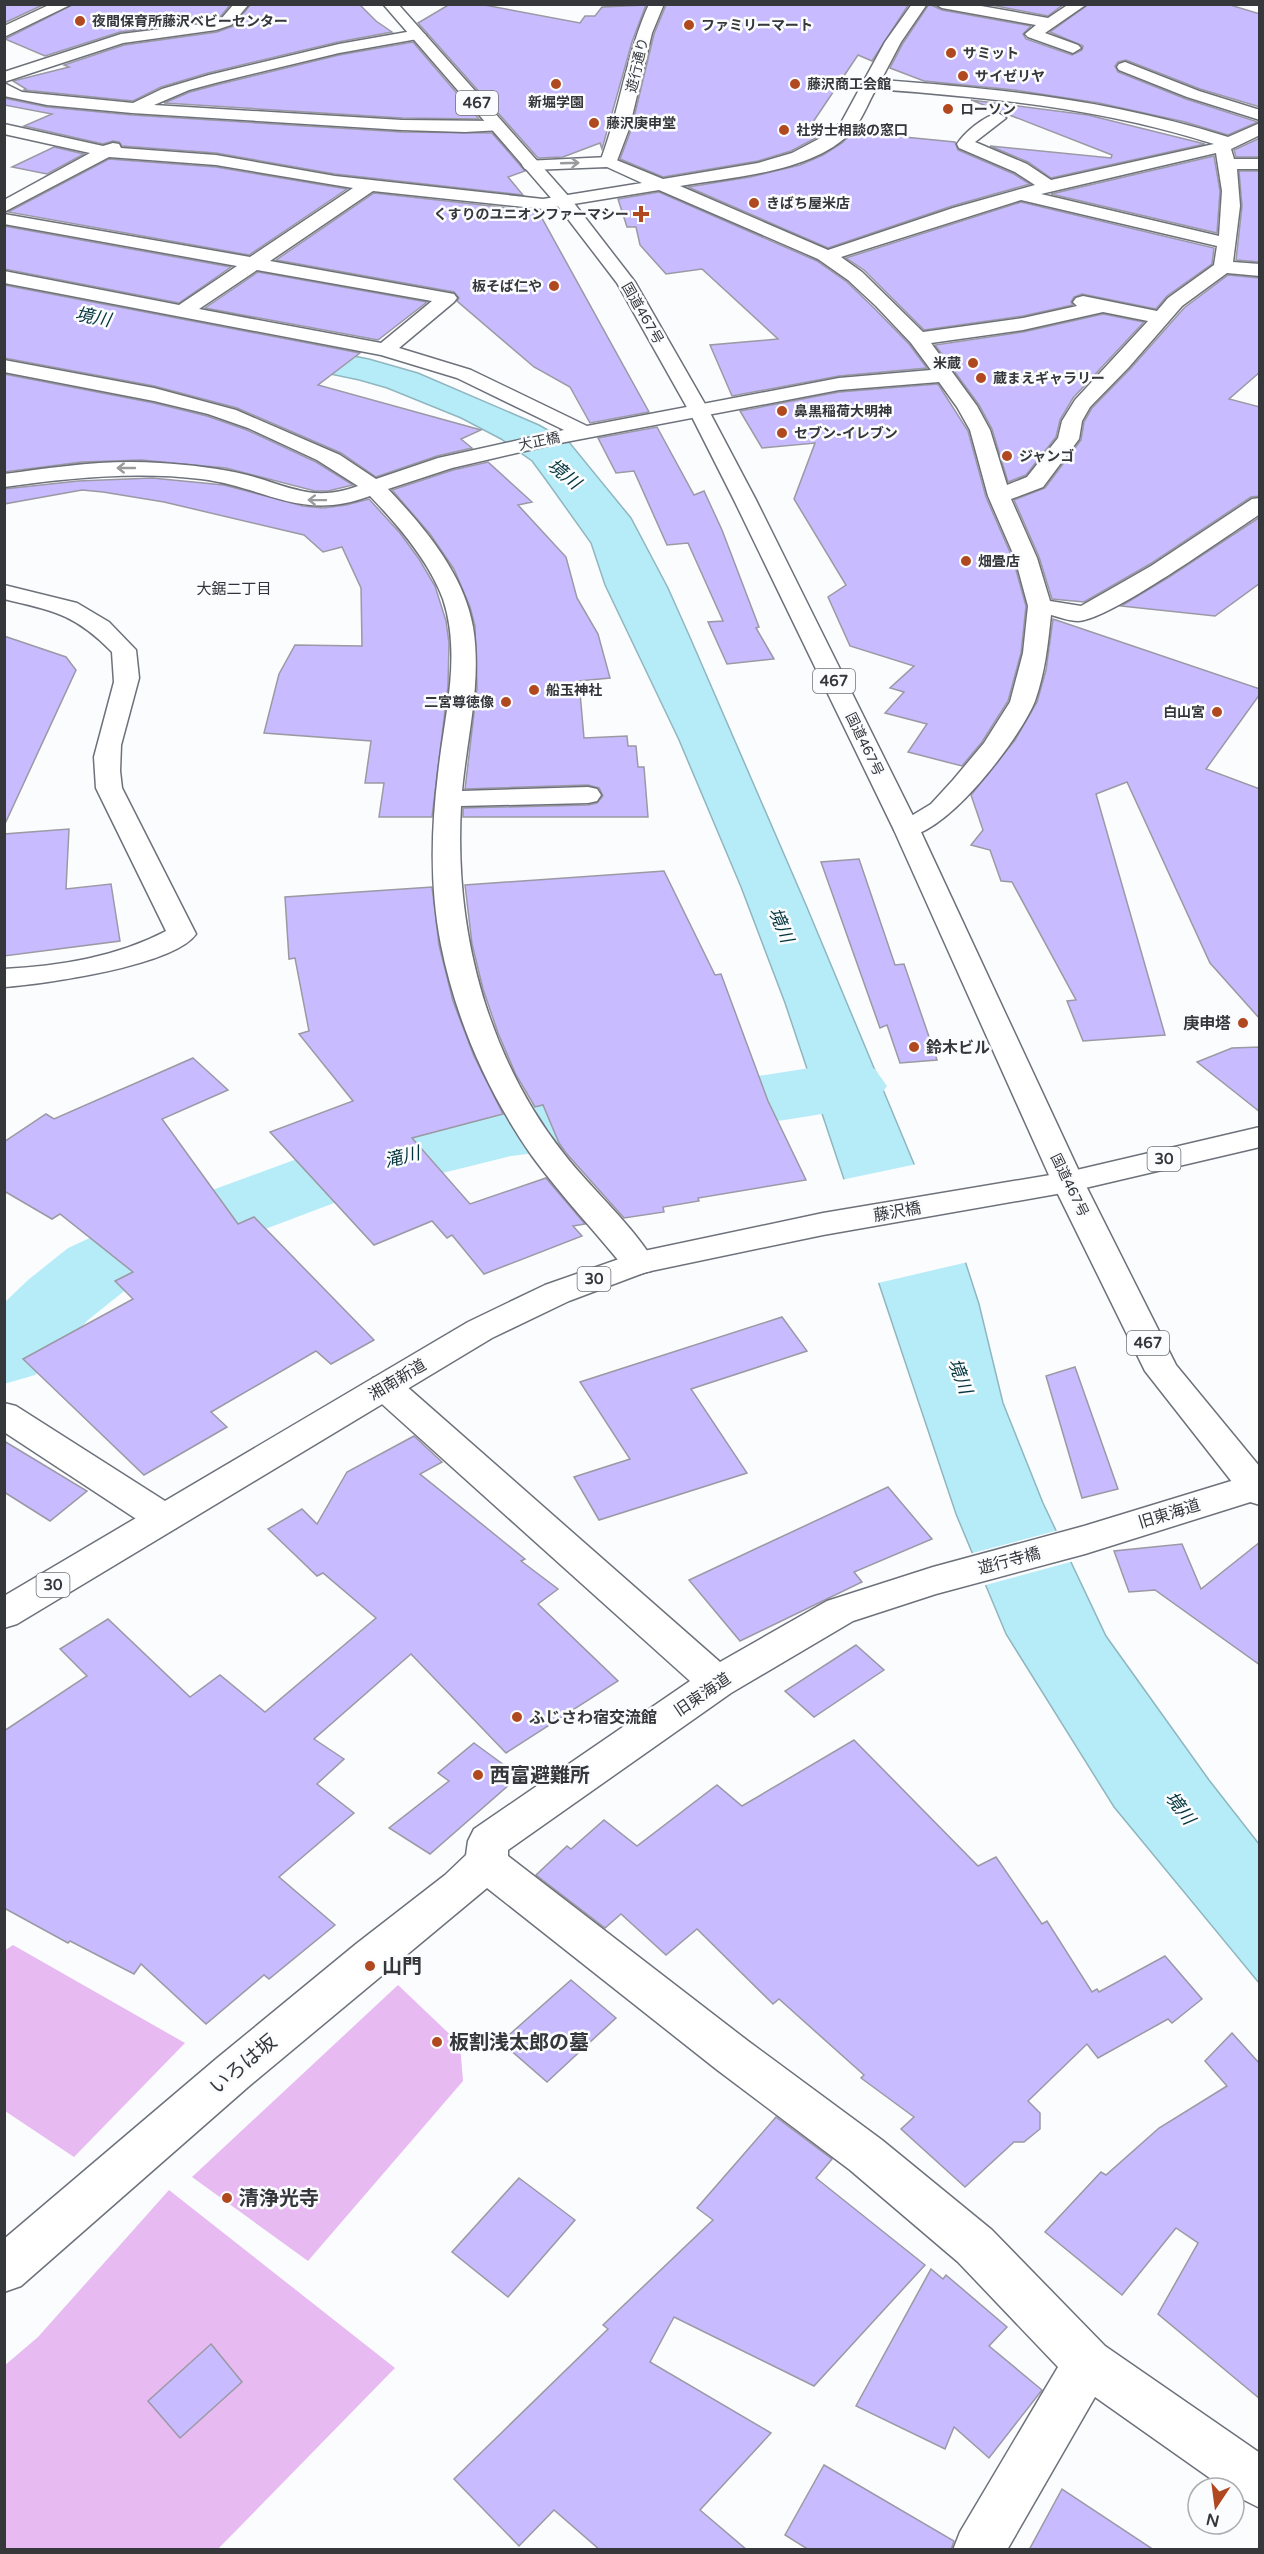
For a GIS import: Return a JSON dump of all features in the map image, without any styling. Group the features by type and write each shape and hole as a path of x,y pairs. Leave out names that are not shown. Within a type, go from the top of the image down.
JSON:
{"main road":[{"path":"4,33 12,23 65,4"},
{"path":"4,77 121,39 211,27 226,22 242,4"},
{"name":"国道467号","path":"390,4 564,202 626,282 699,411 908,830 1068,1182 1162,1371 1257,1490"},
{"name":"遊行通り","path":"609,162 624,118 644,33 657,4"},
{"path":"4,129 106,152 216,160 370,185 543,204 564,202 776,163 822,146 839,135 849,124 873,84 893,42 920,4"},
{"path":"942,4 1050,23"},
{"path":"1073,48 1029,37 1080,4"},
{"path":"134,109 159,96 205,80 364,42 418,35"},
{"path":"1125,67 1192,94 1260,115"},
{"path":"873,84 994,93 1078,104 1157,121 1260,164"},
{"path":"9,95 70,104 405,127 496,126"},
{"path":"152,123 171,112"},
{"path":"998,118 965,144 1021,168 1048,186"},
{"path":"1227,151 1260,128"},
{"path":"4,207 134,135"},
{"path":"1222,267 1230,231 1227,151"},
{"path":"827,256 1048,186 1227,151 1260,152"},
{"path":"531,165 609,162 827,256 855,276 918,339 967,406 980,430 999,496 1027,561 1040,606 1035,653 1022,702 995,747 940,810 908,830"},
{"path":"183,311 370,185"},
{"path":"1020,195 1227,243"},
{"path":"4,219 447,298 385,350"},
{"path":"999,496 1035,482 1068,439 1072,421 1082,404 1175,302 1222,267 1260,270"},
{"path":"4,277 385,350 464,374 583,432"},
{"path":"1083,302 1161,318"},
{"path":"918,339 1023,324 1103,306"},
{"path":"4,366 201,405 281,435 343,465 374,487 431,555 450,585 456,603 463,644 463,676 448,799 447,882 451,917 460,958 483,1041 511,1097 542,1146 639,1263"},
{"name":"大正橋","path":"4,481 85,470 158,469 203,473 244,481 295,498 312,501 348,497 406,475 495,450 583,432 839,384 945,375"},
{"path":"23,390 184,415 281,435"},
{"path":"1040,606 1078,614 1088,612 1159,571 1260,504"},
{"path":"4,592 69,608 102,627 124,650 126,681 108,743 106,768 109,788 182,934 163,945 91,966 4,978"},
{"path":"448,799 588,795"},
{"name":"30","path":"1068,1182 1260,1137"},
{"name":"藤沢橋","path":"823,1224 1068,1182"},
{"name":"湘南新道","path":"4,1614 480,1330 556,1293 639,1263 823,1224"},
{"path":"385,1387 717,1682"},
{"path":"4,1415 164,1518"},
{"name":"旧東海道","path":"1085,1540 1257,1490"},
{"name":"遊行寺橋","path":"933,1581 1085,1540"},
{"name":"旧東海道","path":"488,1852 717,1682 840,1611 933,1581"},
{"path":"488,1852 732,2055 867,2155 975,2246 1088,2363 1260,2483"},
{"name":"いろは坂","path":"4,2270 370,1957 460,1887 488,1852"},
{"path":"978,2550 1088,2363"}],"shaded area":[{"path":"13,1945 185,2043 74,2157 5,2111 4,1951"},
{"path":"398,1985 460,2044 463,2081 308,2261 192,2177"},
{"path":"169,2190 395,2368 218,2549 5,2550 4,2366 38,2337"}],"water":[{"name":"境川","path":"4,288 369,359 418,373 539,425 569,442 631,518 668,588 689,635 806,905 927,1195 957,1236 979,1304 1003,1403 1043,1503 1106,1636 1209,1780 1259,1844 1259,1983 1114,1807 1006,1634 956,1514 785,1003 741,887 679,740 605,585 591,543 532,461 501,439 461,418 387,388 221,351"}],"pier":[{"path":"917,1164 930,1194 959,1234 968,1262 874,1284 841,1180"},
{"path":"1059,1530 1074,1561 982,1586 969,1554"}],"building":[{"path":"4,4 45,4 4,23"},
{"path":"74,4 231,4 220,17 208,21 120,32 45,56 5,39"},
{"path":"251,4 359,4 376,21 392,32 338,42 208,73 161,87 133,101 24,90 26,89 13,81 69,67 64,65 124,45 217,32 233,26"},
{"path":"450,4 479,4 580,23 585,16 595,16 602,7 646,5 632,42 602,149 600,143 563,157 538,158 418,23"},
{"path":"909,4 872,61 858,55 809,128 829,130 827,132 791,151 758,161 663,177 620,159 631,130 654,34 666,5"},
{"path":"929,4 942,10 1031,26 1023,34 1026,39 1072,55 1082,50 1083,46 1050,32 1089,4 1227,4 1260,14 1260,107 1200,89 1126,60 1118,62 1115,66 1118,72 1186,99 1258,122 1228,135 1185,122 1099,103 1014,90 924,81 890,68 903,43"},
{"path":"986,4 1064,4 1048,16"},
{"path":"413,42 479,119 402,118 164,103 190,92 220,84 339,55"},
{"path":"4,98 47,107 132,115 402,132 492,133 525,171 508,177 523,195 335,174 216,153 122,146 119,142 113,141 103,144 24,126 52,114 4,105"},
{"path":"971,100 1088,115 1205,144 1051,178 1028,162 990,146 1111,158 1112,155"},
{"path":"853,132 955,142 958,150 1014,174 1030,184 952,206 828,248 688,187 750,177 800,165 823,155 842,143"},
{"path":"1260,138 1260,157 1236,157 1234,150"},
{"path":"54,147 84,154 47,174 12,167"},
{"path":"1214,156 1220,191 1217,233 1051,194"},
{"path":"109,159 216,167 347,189 249,255 8,212"},
{"path":"1239,171 1260,171 1260,262 1236,260 1242,206"},
{"path":"659,192 817,261 847,282 874,308 909,344 927,368 839,376 732,396 710,345 778,339 702,269 666,274 640,245 636,227 627,227 618,199"},
{"path":"374,193 538,211 649,412 590,423 570,387 534,367 457,301 459,298 454,292 276,260"},
{"path":"1021,202 1214,248 1212,264 1167,296 1156,309 1082,294 1074,297 1071,302 1073,305 1023,316 924,330 864,270 846,258"},
{"path":"4,226 231,267 179,303 4,269"},
{"path":"258,272 427,302 378,340 205,308"},
{"path":"1228,275 1260,278 1260,372 1229,399 1260,407 1260,496 1251,497 1150,564 1084,602 1052,599 1039,557 1014,500 1045,488 1081,440 1084,422 1092,408 1184,308"},
{"path":"4,285 360,353 318,385 481,430 461,439 472,448 437,456 376,477 341,453 237,408 154,386 4,358"},
{"path":"1103,314 1144,322 1073,398 1060,420 1056,437 1026,475 1008,482 992,429 979,405 935,345 1023,332"},
{"path":"4,374 154,403 207,416 247,430 316,462 353,485 328,491 315,491 226,468 141,460 82,462 4,472"},
{"path":"938,384 968,431 986,497 1013,559 1026,606 1021,653 1008,701 982,742 962,766 908,752 927,724 885,713 904,692 890,688 914,666 850,646 828,597 846,585 794,499 815,443 762,448 740,411 839,392"},
{"path":"657,427 694,495 704,491 722,530 759,627 756,628 774,659 727,664 708,622 723,621 688,543 667,545 634,471 616,473 598,438"},
{"path":"488,462 532,502 518,505 566,557 577,598 598,634 610,678 579,681 584,738 627,736 628,746 636,746 638,767 644,767 648,817 463,817 463,808 588,805 597,803 603,796 599,788 588,785 465,789 477,688 475,626 470,607 454,569 430,534 392,490 453,470"},
{"path":"152,478 224,485 303,506 323,508 369,499 400,533 435,586 446,621 449,643 448,686 432,817 379,817 384,783 365,783 371,741 264,733 279,674 295,645 362,646 361,588 342,547 323,552 304,535 164,502 103,492 82,490 4,504 4,489 78,481"},
{"path":"1260,517 1260,583 1215,616 1121,606 1169,577"},
{"path":"1053,619 1260,689 1260,694 1206,769 1260,789 1260,1019 1210,963 1127,782 1096,794 1165,1035 1083,1041 1067,1001 1076,1000 1012,882 1001,881 990,850 971,845 983,830 971,795 1015,740 1037,702 1046,670"},
{"path":"4,636 66,657 76,670 4,826"},
{"path":"69,829 66,889 111,884 120,941 4,956 4,834"},
{"path":"859,859 895,965 904,964 937,1060 900,1063 887,1025 880,1028 821,862"},
{"path":"664,871 715,975 721,974 768,1101 806,1180 698,1198 699,1201 663,1207 664,1212 624,1218 566,1153 559,1143 543,1105 535,1107 516,1075 483,989 472,944 465,885"},
{"path":"432,887 439,945 453,1001 474,1056 503,1114 412,1138 470,1204 546,1178 585,1224 573,1226 582,1236 484,1274 452,1235 447,1238 432,1221 374,1245 270,1132 353,1101 299,1034 309,1031 295,958 289,959 285,897"},
{"path":"1260,1047 1260,1112 1197,1062 1232,1048"},
{"path":"193,1058 228,1090 162,1119 238,1224 254,1217 374,1340 331,1364 316,1351 211,1412 227,1427 144,1475 23,1359 133,1299 115,1281 133,1272 60,1214 52,1219 4,1191 4,1142 46,1114 54,1119"},
{"path":"782,1317 807,1351 691,1389 747,1473 599,1520 574,1477 630,1459 580,1382"},
{"path":"1075,1367 1118,1489 1082,1498 1046,1376"},
{"path":"414,1436 442,1462 420,1474 525,1559 521,1561 558,1589 538,1604 618,1681 506,1753 411,1654 314,1739 344,1759 317,1784 354,1813 279,1877 335,1925 269,1979 264,1975 206,2024 141,1964 134,1974 70,1941 68,1943 4,1908 4,1731 87,1676 60,1649 108,1619 190,1697 220,1675 265,1712 376,1618 323,1573 317,1576 268,1529 302,1509 317,1524 347,1472"},
{"path":"4,1441 87,1491 50,1521 4,1492"},
{"path":"888,1487 932,1539 854,1572 862,1582 740,1641 689,1580"},
{"path":"1260,1542 1260,1665 1155,1590 1129,1592 1114,1551 1182,1544 1201,1589"},
{"path":"856,1645 884,1670 814,1717 785,1691"},
{"path":"854,1740 978,1866 996,1857 1042,1924 1047,1921 1092,1992 1097,1989 1099,1992 1165,1956 1202,1999 1172,2023 1168,2019 1098,2058 1087,2044 1028,2101 1040,2113 1040,2129 1024,2142 1014,2142 965,2187 901,2129 914,2117 861,2078 864,2075 779,1999 773,2004 697,1929 666,1955 621,1914 605,1928 536,1875 567,1846 571,1849 604,1820 637,1846 717,1785 742,1806"},
{"path":"474,1743 519,1776 430,1854 389,1828 449,1781 438,1773"},
{"path":"571,1980 616,2018 547,2082 501,2042"},
{"path":"1232,2033 1260,2064 1260,2399 1158,2314 1198,2243 1176,2228 1122,2295 1045,2232 1101,2172 1106,2175 1159,2128 1227,2086 1205,2061"},
{"path":"776,2117 832,2159 816,2178 925,2265 814,2386 674,2317 650,2362 771,2433 700,2510 747,2550 600,2550 554,2510 519,2546 454,2479 608,2329 603,2325 713,2220 697,2208"},
{"path":"519,2178 575,2220 508,2297 452,2252"},
{"path":"931,2269 943,2279 946,2275 1007,2327 989,2346 1042,2390 989,2458 954,2427 945,2449 856,2406"},
{"path":"211,2344 242,2382 180,2438 148,2401"},
{"path":"824,2465 954,2541 951,2550 809,2550 785,2535"},
{"path":"1062,2489 1154,2550 1029,2550"}],"waterway":[{"name":"滝川","path":"4,1354 58,1300 98,1268 151,1242 333,1174 511,1131 707,1108 848,1086"}],"place":[{"name":"夜間保育所藤沢ベビーセンター","path":"80,21"},
{"name":"ファミリーマート","path":"689,25"},
{"name":"サミット","path":"951,53"},
{"name":"サイゼリヤ","path":"963,76"},
{"name":"新堀学園","path":"556,84"},
{"name":"藤沢商工会館","path":"795,84"},
{"name":"ローソン","path":"948,109"},
{"name":"藤沢庚申堂","path":"594,123"},
{"name":"社労士相談の窓口","path":"784,130"},
{"name":"きばち屋米店","path":"754,203"},
{"name":"くすりのユニオンファーマシー","path":"641,214"},
{"name":"板そば仁や","path":"554,286"},
{"name":"米蔵","path":"973,363"},
{"name":"蔵まえギャラリー","path":"981,378"},
{"name":"鼻黒稲荷大明神","path":"782,411"},
{"name":"セブン-イレブン","path":"782,433"},
{"name":"ジャンゴ","path":"1007,456"},
{"name":"畑畳店","path":"966,561"},
{"name":"船玉神社","path":"534,690"},
{"name":"二宮尊徳像","path":"506,702"},
{"name":"白山宮","path":"1217,712"},
{"name":"庚申塔","path":"1243,1023"},
{"name":"鈴木ビル","path":"914,1047"},
{"name":"ふじさわ宿交流館","path":"517,1717"},
{"name":"西富避難所","path":"478,1775"},
{"name":"山門","path":"370,1966"},
{"name":"板割浅太郎の墓","path":"437,2042"},
{"name":"清浄光寺","path":"227,2198"}],"district":[{"name":"大鋸二丁目","path":"234,589"}]}
